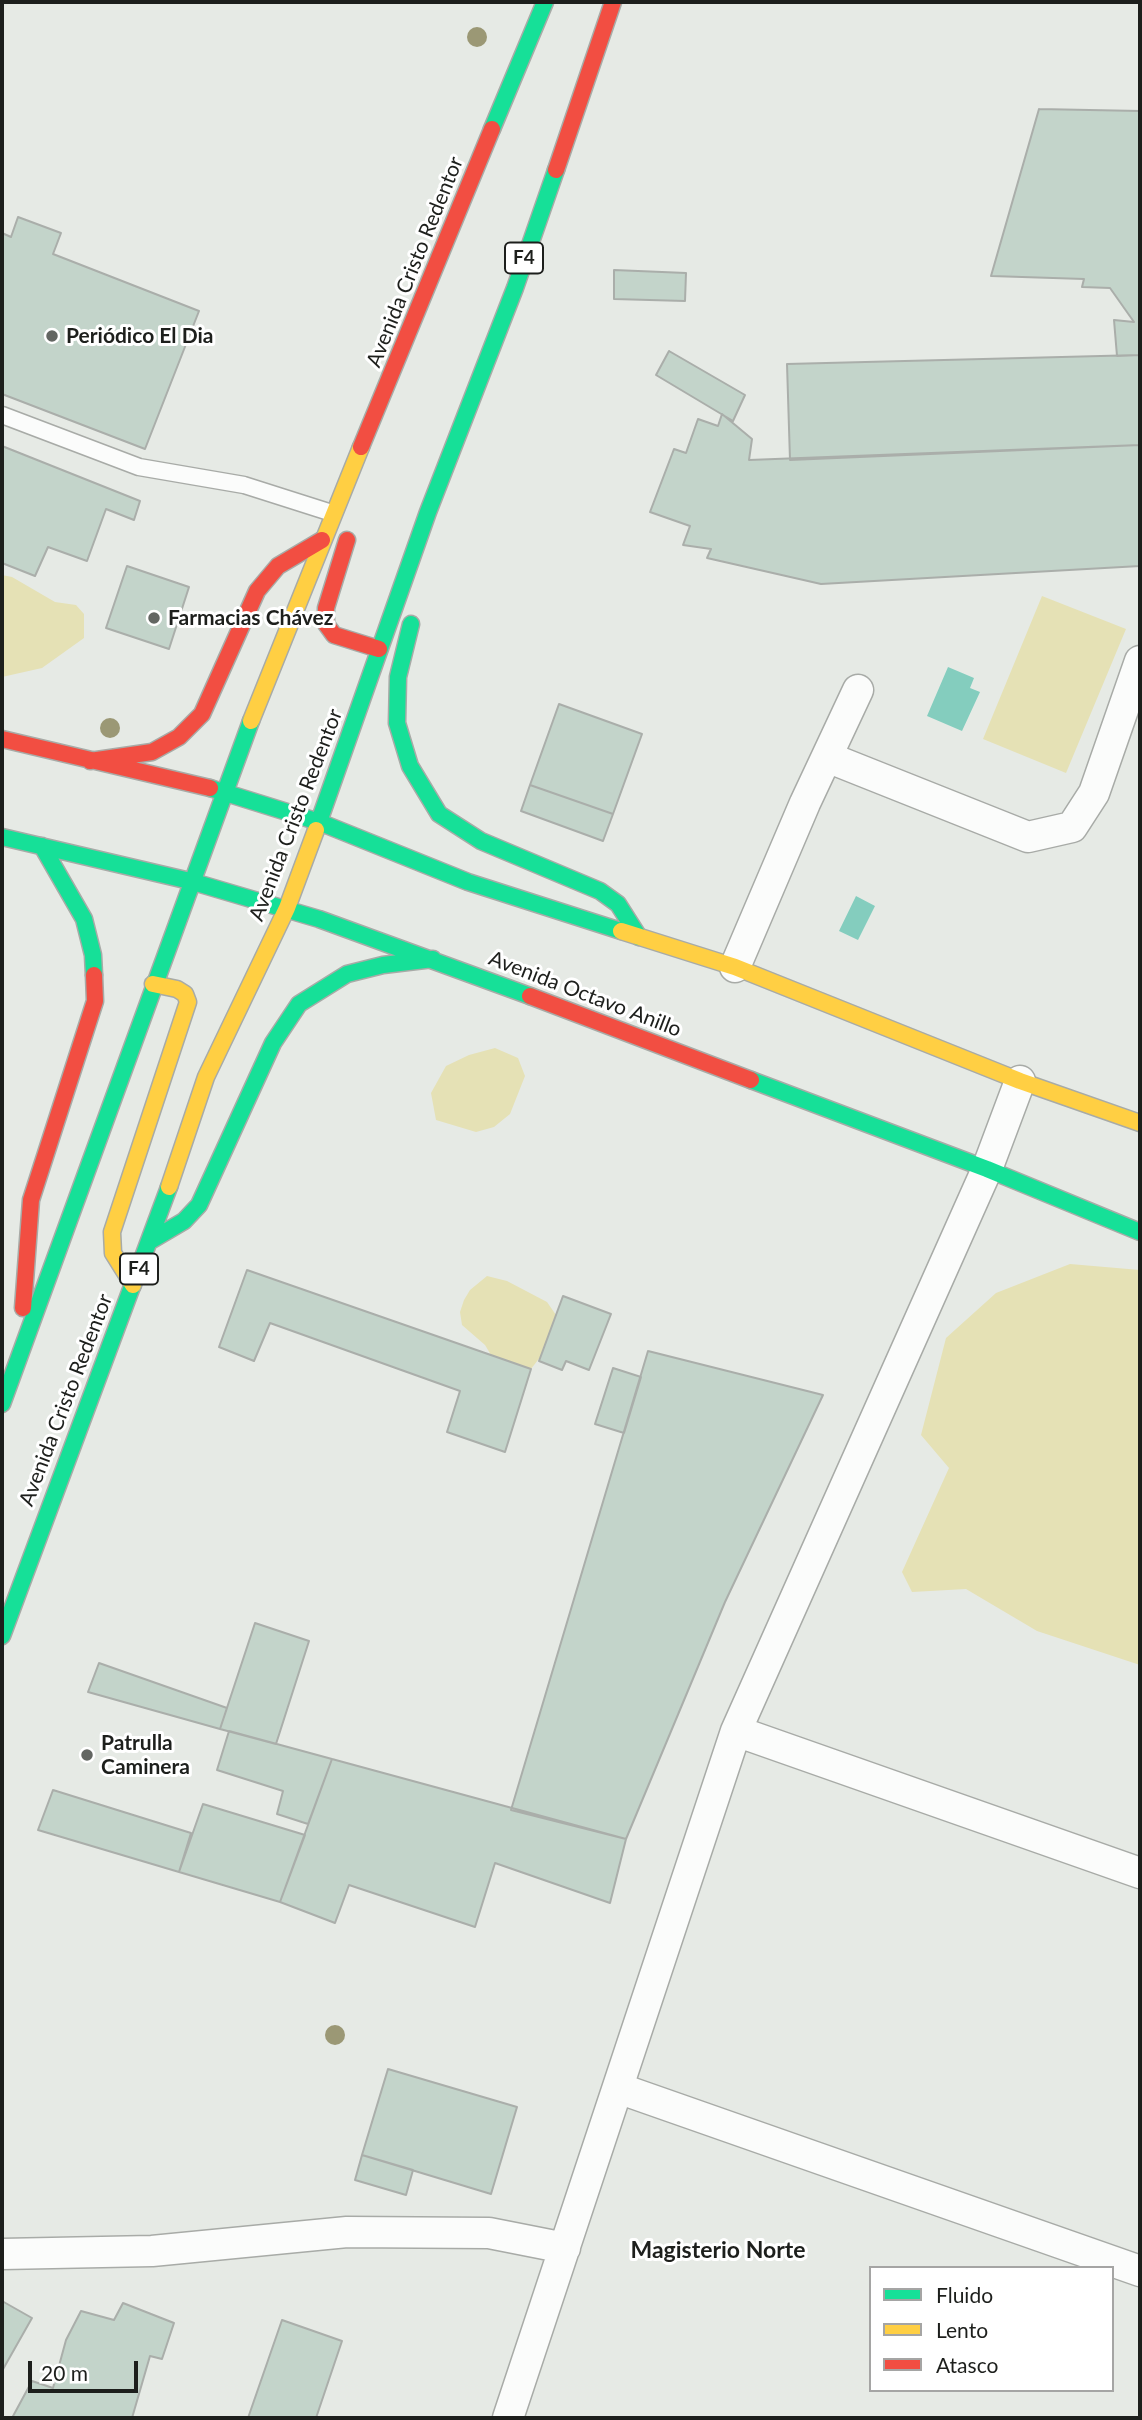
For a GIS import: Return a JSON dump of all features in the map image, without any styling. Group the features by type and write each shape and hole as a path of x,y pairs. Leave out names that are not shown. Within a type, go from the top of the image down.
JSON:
{"main road":[{"name":"Avenida Cristo Redentor","path":"2,1404 21,1345 223,791 323,540 545,2"},
{"name":"Avenida Cristo Redentor","path":"2,1636 34,1542 133,1285 206,1077 287,908 379,649 515,288 613,2"},
{"path":"366,479 370,467 373,419"},
{"path":"354,518 326,608 326,624 334,635 379,649"},
{"path":"90,761 152,752 179,737 202,714 257,591 278,566 323,540"},
{"path":"410,567 413,607 398,677 397,723 410,766 432,804 439,814 481,841 600,891 618,904 639,937"},
{"path":"2,738 223,791 319,822 468,882 734,967 1020,1081 1137,1117"},
{"name":"Avenida Octavo Anillo","path":"2,837 190,881 287,908 433,959 987,1169 1140,1232"},
{"path":"21,1345 25,1249 31,1200 95,1001 93,955 85,919 42,846"},
{"path":"149,1241 184,1221 199,1205 273,1043 299,1004 347,974 383,965 433,959"},
{"path":"133,1285 113,1253 112,1232 188,1002 185,994 177,989 153,984"}],"street":[{"path":"827,757 1028,837 1072,827 1094,793 1140,661"},
{"path":"734,967 858,690"},
{"path":"508,2418 736,1731 987,1169 1020,1081"},
{"path":"736,1731 1140,1873"},
{"path":"618,2088 1140,2271"},
{"path":"2,2254 152,2251 347,2232 489,2234 565,2248"}],"lane":[{"path":"2,415 139,467 244,485 335,514"}],"shaded area":[{"path":"2,575 12,577 55,602 76,605 84,614 84,638 42,668 2,677"},
{"path":"1042,596 1126,629 1066,773 983,739"},
{"path":"948,667 974,678 970,688 980,692 962,731 927,716"},
{"path":"856,896 875,906 858,940 839,931"},
{"path":"495,1048 518,1058 525,1076 510,1114 494,1127 476,1132 436,1120 431,1093 446,1066 469,1055"},
{"path":"1070,1264 1140,1270 1140,1665 1037,1631 966,1589 912,1592 902,1572 949,1468 921,1435 946,1338 996,1293"},
{"path":"487,1276 507,1281 547,1302 556,1315 541,1356 531,1369 491,1355 485,1345 462,1325 460,1312 464,1300 470,1290"}],"building":[{"path":"1039,109 1140,111 1140,355 1117,356 1114,320 1134,322 1110,288 1082,287 1084,279 991,276"},
{"path":"18,217 61,233 53,254 199,311 145,449 2,394 2,233 11,237"},
{"path":"614,270 686,273 685,301 614,299"},
{"path":"669,351 745,395 733,421 656,375"},
{"path":"1140,355 1140,445 790,460 787,364"},
{"path":"722,414 752,439 749,460 1140,445 1140,566 821,584 707,558 711,549 683,545 690,526 650,512 674,449 686,453 698,419 718,426"},
{"path":"2,446 140,501 134,520 106,509 87,561 48,547 35,576 2,563"},
{"path":"127,566 189,587 169,649 106,628"},
{"path":"559,704 642,734 613,814 530,785"},
{"path":"530,785 613,814 603,841 521,811"},
{"path":"247,1270 531,1369 505,1452 447,1432 460,1391 270,1323 254,1361 219,1347"},
{"path":"563,1296 611,1314 589,1370 566,1361 562,1370 539,1361"},
{"path":"648,1351 823,1395 725,1602 626,1839 511,1810"},
{"path":"613,1368 641,1377 624,1433 595,1424"},
{"path":"255,1623 309,1641 276,1744 220,1729"},
{"path":"99,1663 227,1708 220,1729 88,1692"},
{"path":"229,1731 332,1759 308,1824 277,1814 283,1791 217,1770"},
{"path":"332,1759 626,1839 610,1903 495,1863 475,1927 349,1885 335,1923 280,1902"},
{"path":"53,1790 191,1833 179,1872 38,1830"},
{"path":"203,1804 305,1835 280,1902 179,1872"},
{"path":"388,2069 517,2107 491,2194 362,2155"},
{"path":"362,2155 413,2170 406,2195 355,2180"},
{"path":"2,2301 32,2318 2,2371"},
{"path":"123,2303 174,2323 162,2359 150,2356 132,2418 12,2418 32,2381 53,2388 66,2340 81,2311 114,2320"},
{"path":"282,2320 342,2341 316,2418 248,2418"}],"traffic: fast":[{"path":"492,129 545,2"},
{"path":"316,830 428,512 515,288 556,170"},
{"path":"411,624 398,677 397,723 410,766 439,814 481,841 600,891 618,904 639,937"},
{"path":"2,1404 251,721"},
{"path":"210,788 319,822 468,882 621,931"},
{"path":"2,837 190,881 319,919 530,996"},
{"path":"42,846 84,919 93,955 94,975"},
{"path":"150,1241 184,1221 199,1205 273,1043 299,1004 347,974 383,965 433,959"},
{"path":"751,1080 987,1169 1140,1232"},
{"path":"2,1636 169,1187"}],"traffic: slow":[{"path":"251,721 361,447"},
{"path":"169,1187 206,1077 287,908 316,830"},
{"path":"621,931 735,967 1020,1081 1140,1123"},
{"path":"133,1285 113,1253 112,1232 188,1002 185,994 177,989 153,984"}],"traffic: jam":[{"path":"556,170 613,2"},
{"path":"361,447 492,129"},
{"path":"90,761 152,752 179,737 202,714 257,591 278,566 322,540"},
{"path":"347,540 326,608 326,624 334,635 379,649"},
{"path":"2,739 210,788"},
{"path":"23,1308 31,1200 95,1001 94,975"},
{"path":"530,996 751,1080"}],"place":[{"name":"Periódico El Dia","path":"52,336"},
{"name":"Farmacias Chávez","path":"154,618"},
{"name":"Patrulla Caminera","path":"87,1755"}],"district":[{"name":"Magisterio Norte","path":"718,2251"}]}
